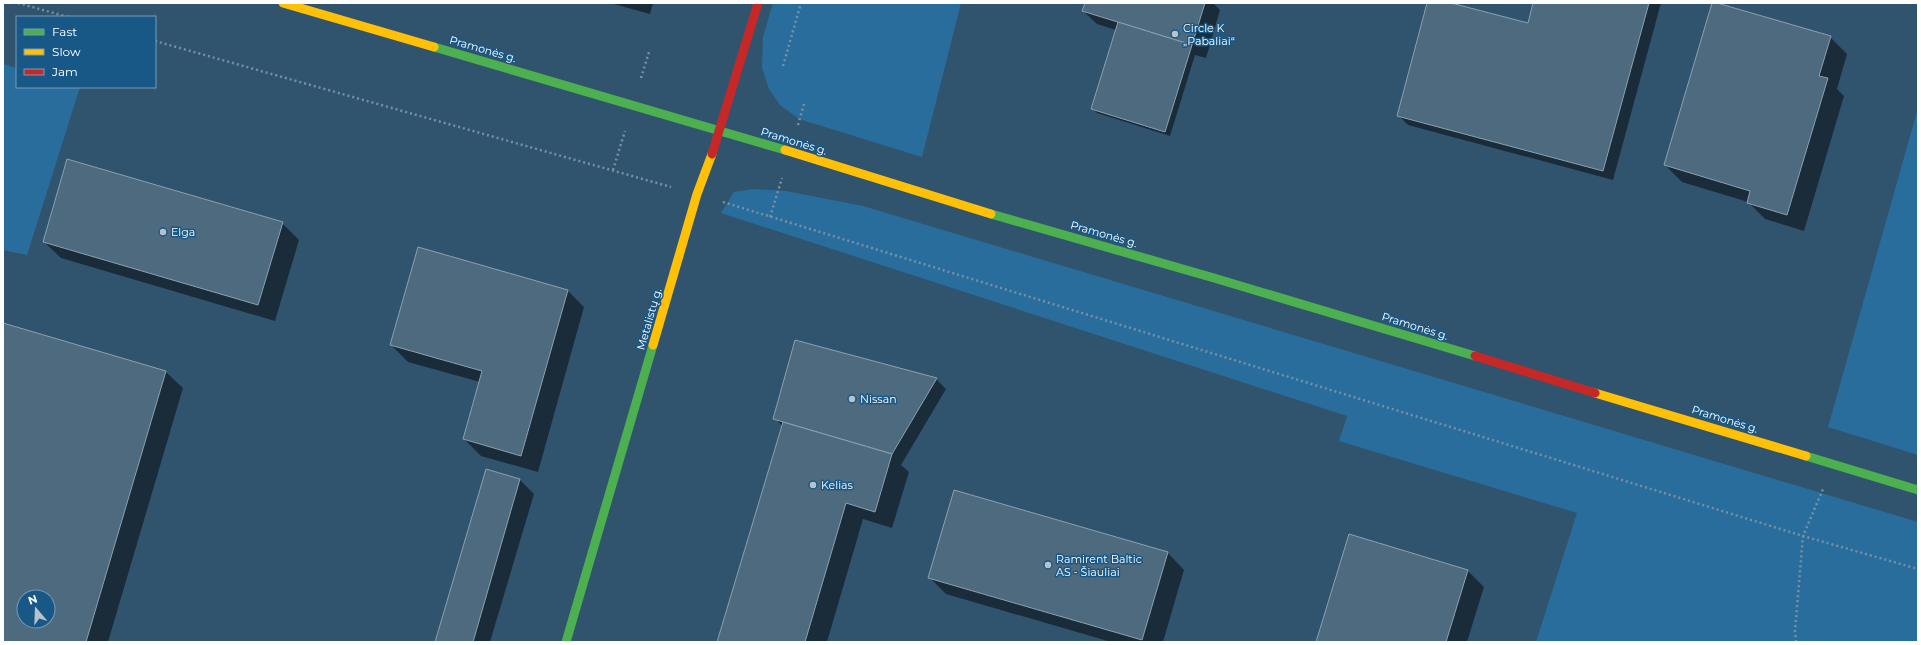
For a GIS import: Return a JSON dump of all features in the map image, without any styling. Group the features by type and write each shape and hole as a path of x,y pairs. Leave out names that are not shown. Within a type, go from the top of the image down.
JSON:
{"main road":[{"name":"Pramonės g.","path":"284,3 720,130 1000,217 1214,278 1918,490"},
{"name":"Metalistų g.","path":"566,642 697,194 720,130 758,3"}],"path":[{"path":"18,3 64,16"},
{"path":"783,66 801,3"},
{"path":"156,41 697,194 1803,536 1918,569"},
{"path":"1796,642 1795,631 1803,536 1834,465"}],"shaded area":[{"path":"773,3 961,3 922,157 799,119 780,105 769,89 762,68 763,37"},
{"path":"3,64 16,68 16,88 80,88 27,255 3,250"},
{"path":"1918,108 1918,455 1828,427"},
{"path":"754,189 786,191 863,206 1918,522 1918,642 1536,642 1577,513 1339,441 1347,416 721,213 734,192"}],"building":[{"name":"Circle K „Pabaliai“","path":"1085,3 1205,3 1192,45 1082,11"},
{"path":"1427,3 1451,3 1528,23 1533,3 1649,3 1603,171 1397,116"},
{"path":"1712,3 1717,3 1831,36 1819,76 1828,78 1787,215 1747,203 1750,191 1664,165"},
{"path":"1118,22 1192,45 1165,132 1091,109"},
{"name":"Elga","path":"67,159 283,222 258,305 43,242"},
{"path":"418,247 568,290 521,456 463,439 482,371 390,345"},
{"path":"3,323 166,371 86,642 3,642"},
{"name":"Nissan","path":"795,340 937,378 892,454 773,419"},
{"path":"783,422 892,454 875,512 846,503 805,642 717,642"},
{"path":"486,469 520,479 473,642 435,642"},
{"name":"Ramirent Baltic AS - Šiauliai","path":"954,490 1168,552 1142,640 928,578"},
{"path":"1349,534 1468,570 1446,642 1316,642"}],"traffic: fast":[{"path":"434,47 785,150"},
{"path":"991,214 1214,278 1475,356"},
{"path":"566,642 653,345"},
{"path":"1806,456 1918,490"}],"traffic: slow":[{"path":"283,3 434,47"},
{"path":"785,150 991,214"},
{"path":"653,345 697,194 712,154"},
{"path":"1595,393 1806,456"}],"traffic: jam":[{"path":"712,154 758,3"},
{"path":"1475,356 1595,393"}],"place":[{"name":"Circle K „Pabaliai“","path":"1175,34"},
{"name":"Elga","path":"163,232"},
{"name":"Nissan","path":"852,399"},
{"name":"Kelias","path":"813,485"},
{"name":"Ramirent Baltic AS - Šiauliai","path":"1048,565"}]}
